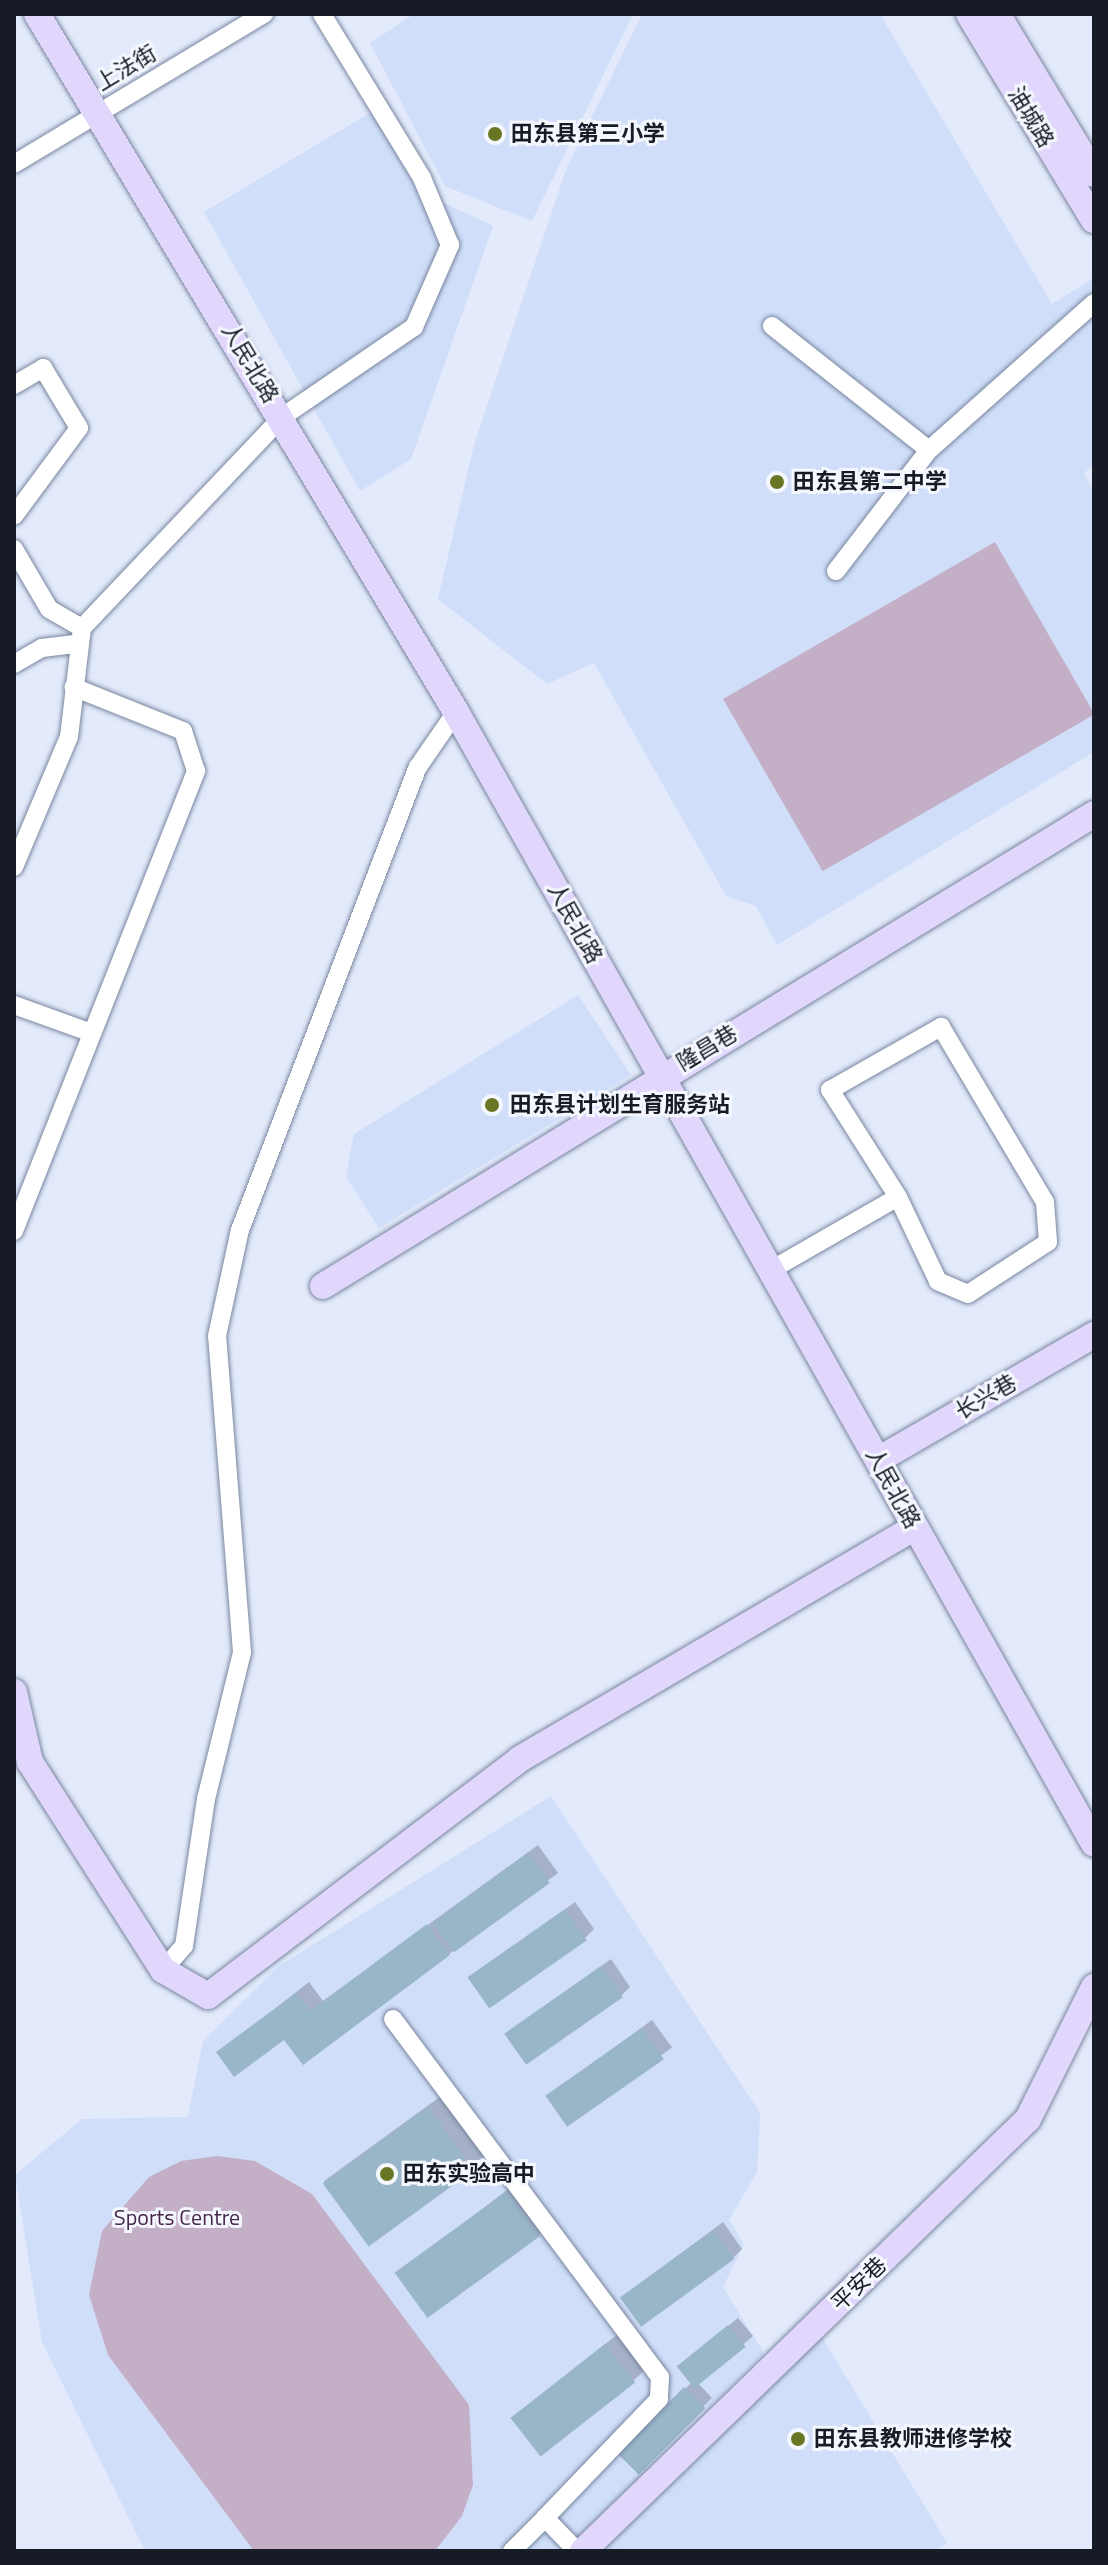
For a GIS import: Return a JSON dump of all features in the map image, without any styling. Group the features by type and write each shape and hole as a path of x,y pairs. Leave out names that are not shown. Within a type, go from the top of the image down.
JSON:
{"street":[{"name":"人民北路","path":"37,14 100,111 456,712 1094,1844"},
{"name":"上法街","path":"14,164 264,14"},
{"path":"14,664 42,648 80,636 282,417 414,327 450,245 422,178 322,14"},
{"name":"油城路","path":"969,14 1094,220"},
{"name":"油城路","path":"997,14 1094,174"},
{"path":"836,571 929,450 1094,303"},
{"path":"772,326 929,450"},
{"path":"14,385 43,368 79,428 14,516"},
{"path":"14,549 49,609 80,636"},
{"path":"14,867 69,737 80,636"},
{"path":"14,1231 89,1032 196,771 183,731 73,687"},
{"path":"163,1970 184,1946 206,1799 242,1652 217,1336 240,1230 418,767 456,712"},
{"name":"隆昌巷","path":"323,1286 661,1076 1094,814"},
{"path":"14,1005 89,1032"},
{"path":"941,1027 1045,1202 1048,1242 968,1294 938,1281 898,1197 830,1090 941,1027"},
{"path":"771,1270 898,1197"},
{"name":"长兴巷","path":"878,1460 1094,1335"},
{"path":"14,1692 30,1762 163,1970 208,1996 520,1759 915,1527"},
{"name":"平安巷","path":"580,2551 1028,2119 1094,1987"},
{"path":"393,2019 660,2377 659,2399 512,2551"},
{"path":"545,2518 580,2551"}],"shaded area":[{"name":"田东县第三小学","path":"414,14 633,14 532,221 445,186 370,43"},
{"name":"田东县第二中学","path":"642,14 880,14 1052,304 1094,278 1094,465 1084,473 1094,491 1094,752 777,945 756,906 726,896 594,663 547,684 438,599 474,445 566,170"},
{"path":"383,105 442,202 493,226 411,459 360,491 204,212"},
{"name":"田东县计划生育服务站","path":"578,995 631,1075 379,1228 346,1177 354,1134"},
{"name":"田东实验高中","path":"551,1796 760,2113 757,2172 729,2220 744,2244 723,2287 764,2353 567,2551 145,2551 42,2342 15,2175 82,2119 188,2117 203,2041 279,1966"},
{"name":"田东县教师进修学校","path":"820,2334 947,2543 934,2551 600,2551"}],"green space":[{"path":"995,542 1094,715 823,871 723,699"},
{"name":"Sports Centre","path":"217,2156 255,2161 312,2194 469,2405 473,2485 462,2516 435,2551 254,2551 108,2355 89,2295 102,2231 149,2177 181,2161"}],"building":[{"path":"528,1853 550,1883 454,1952 433,1922"},
{"path":"565,1909 587,1940 489,2008 468,1977"},
{"path":"427,1924 450,1955 303,2065 284,2040 234,2077 216,2052 296,1993 310,2011"},
{"path":"601,1966 623,1997 526,2065 504,2034"},
{"path":"642,2028 664,2059 567,2127 545,2096"},
{"path":"428,2107 474,2170 369,2247 323,2183"},
{"path":"507,2191 540,2236 427,2318 395,2273"},
{"path":"713,2230 734,2259 641,2327 620,2298"},
{"path":"728,2325 746,2347 694,2388 677,2367"},
{"path":"605,2344 635,2383 541,2456 510,2418"},
{"path":"684,2387 705,2408 639,2475 618,2453"}],"place":[{"name":"田东县第三小学","path":"495,134"},
{"name":"田东县第二中学","path":"777,482"},
{"name":"田东县计划生育服务站","path":"492,1105"},
{"name":"田东实验高中","path":"387,2174"},
{"name":"田东县教师进修学校","path":"798,2439"}]}
